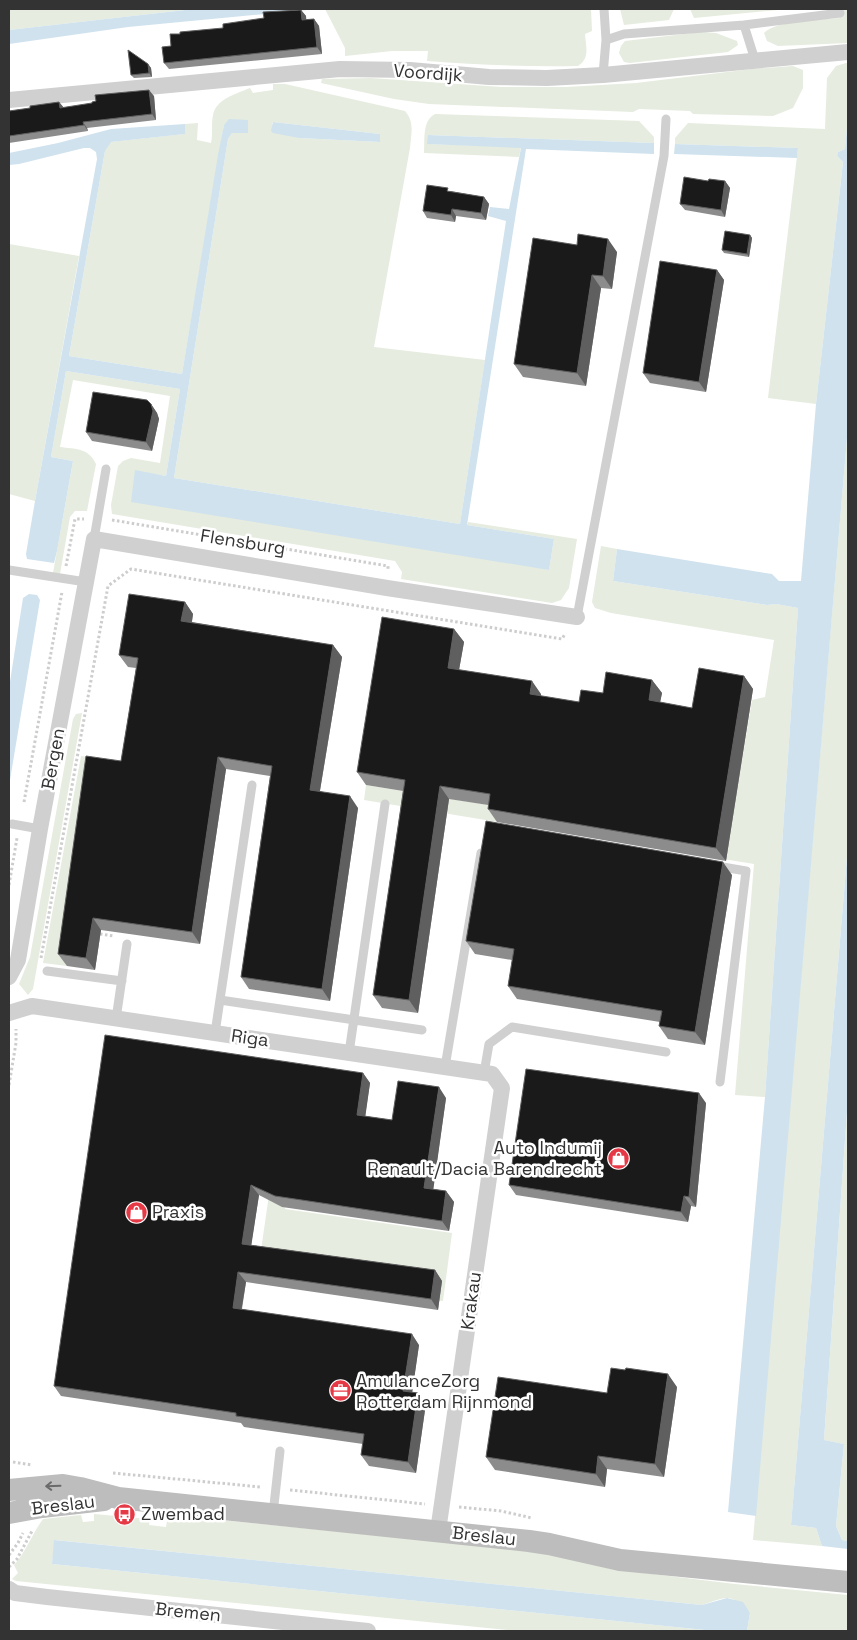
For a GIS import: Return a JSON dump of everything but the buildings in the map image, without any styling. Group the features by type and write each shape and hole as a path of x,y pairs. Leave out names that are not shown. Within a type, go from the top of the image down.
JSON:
{"street":[{"name":"Voordijk","path":"9,100 340,69 410,70 498,78 547,78 603,75 848,52"},
{"name":"Flensburg","path":"94,539 387,588 577,617"},
{"name":"Bergen","path":"9,977 18,960 40,829 94,539"},
{"name":"Riga","path":"10,1012 32,1006 488,1074"},
{"name":"Krakau","path":"438,1532 502,1088 488,1074"},
{"name":"Breslau","path":"9,1490 63,1485 118,1498 549,1544 620,1560 848,1582"},
{"name":"Breslau","path":"9,1513 118,1498"},
{"name":"Bremen","path":"9,1589 15,1593 47,1597 368,1631"}],"lane":[{"path":"603,75 606,40 604,9"},
{"path":"606,40 624,34 744,25 840,13"},
{"path":"744,25 755,60"},
{"path":"577,617 664,156 666,119"},
{"path":"94,539 106,469"},
{"path":"9,570 86,582"},
{"path":"215,1033 252,785"},
{"path":"349,1053 384,804"},
{"path":"16,825 40,829"},
{"path":"444,1067 482,845"},
{"path":"708,864 746,871 720,1082"},
{"path":"116,1019 127,944"},
{"path":"43,969 122,981"},
{"path":"220,1000 422,1030"},
{"path":"488,1074 489,1044 512,1027 666,1052"},
{"path":"273,1514 280,1451"}],"path":[{"name":"Flensburg","path":"75,520 98,518 388,566 387,588"},
{"name":"Bergen","path":"9,884 16,825 75,520"},
{"path":"43,969 108,586 131,569 562,639 577,617"},
{"path":"9,1085 16,1044 16,1026 10,1012"},
{"path":"9,1458 13,1462"}],"shaded area":[{"path":"9,9 194,9 9,30"},
{"path":"325,9 591,9 592,31 585,34 586,56 578,66 465,64 427,61 428,51 392,51 345,56 345,48"},
{"path":"620,9 674,9 669,20 624,25"},
{"path":"690,9 789,9 694,18"},
{"path":"838,9 848,9 848,43 778,46 767,41 764,33 778,25 839,18"},
{"path":"701,32 716,33 737,41 738,45 728,52 630,63 624,62 619,53 625,41"},
{"path":"848,63 848,117 845,149 838,152 837,156 843,162 816,404 768,398 798,148 675,144 675,138 688,123 825,129 827,78 836,66"},
{"path":"793,66 803,70 803,88 793,108 773,116 693,114 690,111 639,109 633,112 429,104 394,99 321,83 322,79 371,78 502,87 566,87 636,83"},
{"path":"273,84 285,84 405,111 408,115 412,129 410,148 374,347 485,360 460,524 174,478 228,139 232,133 224,125 182,374 69,356 105,151 110,142 184,134 185,124 198,123 197,140 211,143 213,115 215,109 222,101 250,88 253,93 273,90","holes":["273,122 380,134 380,142 299,138 272,124"]},
{"path":"435,114 639,121 654,137 654,143 428,135 428,144 521,147 519,157 424,153 426,126"},
{"path":"9,244 79,256 35,501 9,494"},
{"path":"66,371 180,389 166,476 135,471 549,570 554,539 467,525 468,522 577,539 569,588 561,600 552,603 401,579 402,572 395,561 112,514 111,505 118,466 123,461 131,458 160,463 170,396 73,380 60,447 85,452 90,455 96,464 87,511 75,511 70,517 60,574 53,573 73,461 51,457"},
{"path":"848,426 848,845 791,1525 816,1528 822,1546 753,1540"},
{"path":"601,546 617,549 613,581 767,605 776,604 798,608 765,1097 735,1095 754,864 364,800 366,785 728,844 752,700 765,697 774,640 611,613 595,608 592,602"},
{"path":"82,713 33,989 28,995 19,984 30,957 73,719 76,714"},
{"path":"81,756 157,768 67,966 43,963"},
{"path":"848,1097 848,1541 842,1540 836,1526 844,1444 824,1440"},
{"path":"272,1174 289,1177 285,1209 452,1233 443,1301 258,1271"},
{"path":"94,1514 150,1519 149,1525 166,1527 167,1521 181,1522 181,1516 543,1552 611,1569 848,1595 848,1631 747,1631 750,1613 737,1602 728,1598 702,1605 55,1540 52,1564 706,1631 518,1631 16,1581 12,1579 18,1573 14,1565 43,1519 81,1515 83,1522 94,1521"}],"water":[{"path":"194,9 318,9 128,27 9,44 9,30"},
{"path":"848,117 848,426 756,1516 728,1512 765,1097 798,608 776,604 767,605 613,581 617,549 772,574 779,581 801,581 816,404 843,162 837,156 838,152 845,149"},
{"path":"229,119 248,120 248,133 232,133 228,139 174,478 460,524 506,221 488,216 490,207 509,209 521,148 427,144 428,135 654,143 654,154 526,149 467,525 554,539 549,570 131,502 135,470 166,476 180,389 66,371 51,457 73,461 57,551 54,563 27,559 26,554 35,501 97,159 96,152 90,148 84,148 9,165 9,153 111,129 185,124 185,134 111,142 105,151 69,356 182,374 218,155 224,125"},
{"path":"273,122 380,134 380,142 299,138 273,133 271,131"},
{"path":"675,144 798,148 797,158 674,154"},
{"path":"29,594 37,595 40,600 9,786 9,688 23,598"},
{"path":"848,845 848,1097 824,1440 844,1444 836,1526 842,1540 848,1541 848,1549 822,1546 816,1528 791,1525"},
{"path":"54,1540 702,1605 727,1598 743,1602 750,1613 747,1631 706,1631 52,1564"}],"place":[{"name":"Auto Indumij Renault/Dacia Barendrecht","path":"618,1158"},
{"name":"Praxis","path":"136,1212"},
{"name":"AmulanceZorg Rotterdam Rijnmond","path":"340,1391"},
{"name":"Zwembad","path":"125,1514"}]}
